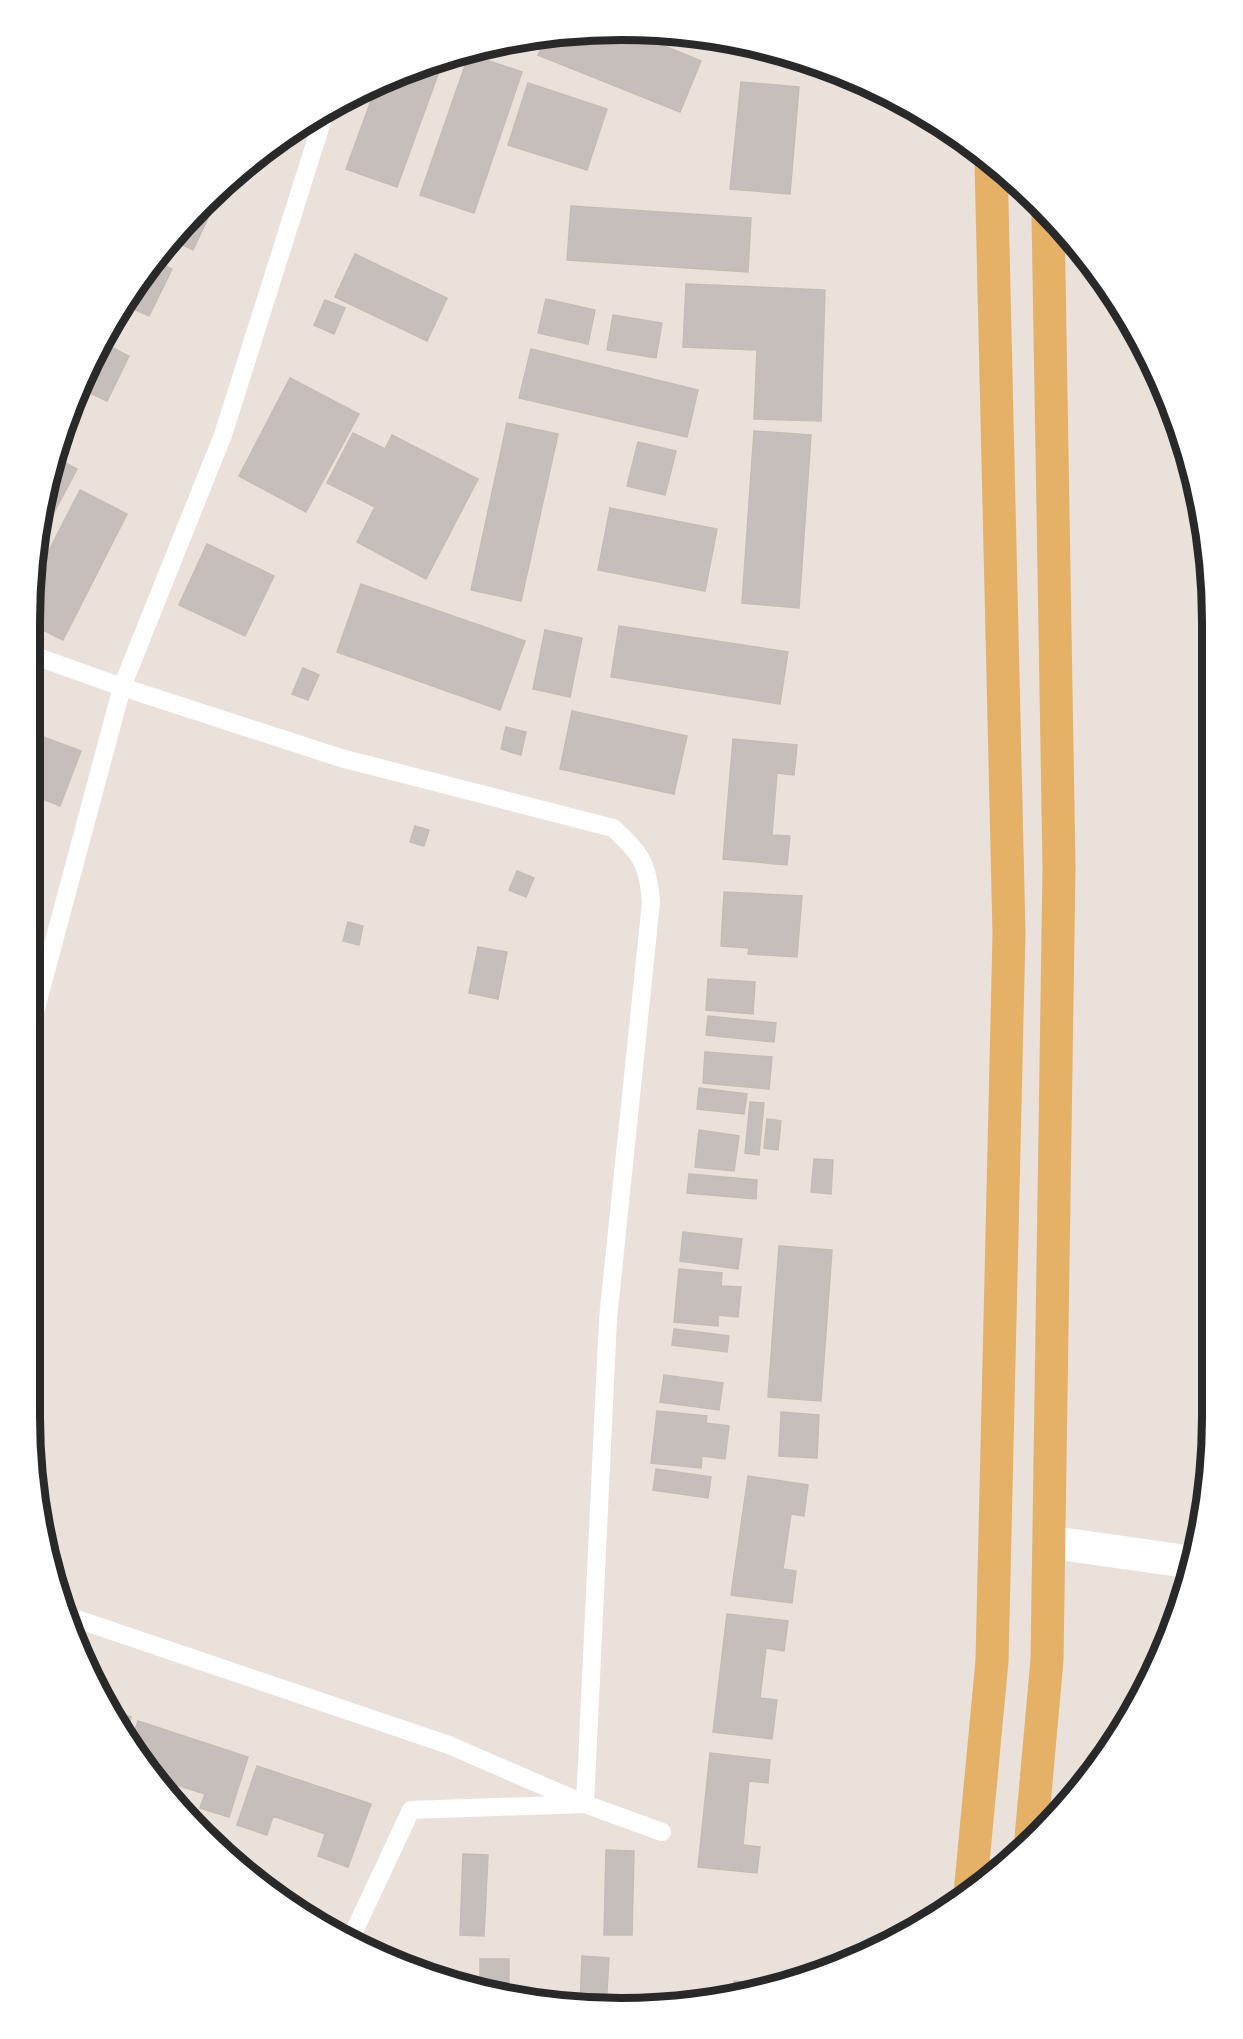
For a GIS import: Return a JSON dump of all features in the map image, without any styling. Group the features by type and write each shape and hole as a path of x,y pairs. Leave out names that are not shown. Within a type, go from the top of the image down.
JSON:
{"main road":[{"path":"971,1881 992,1661 1009,934 991,174"},
{"path":"1032,1828 1047,1660 1059,857 1048,228"}],"street":[{"path":"1049,1542 1184,1561"}],"lane":[{"path":"40,993 122,687 223,435 321,124"},
{"path":"40,658 122,687 341,758 613,828 641,856 649,879 651,902 608,1319 585,1804"},
{"path":"77,1619 449,1744 585,1804 662,1832"},
{"path":"353,1933 411,1810 585,1804"}],"building":[{"path":"622,40 654,42 701,61 680,112 538,55 542,46 546,45"},
{"path":"481,58 522,72 474,213 420,195 466,61"},
{"path":"440,70 397,187 346,169 372,97"},
{"path":"741,82 799,87 790,194 730,189"},
{"path":"528,83 607,109 587,170 508,145"},
{"path":"571,206 751,218 748,272 567,260"},
{"path":"212,211 193,250 180,244"},
{"path":"355,254 447,298 427,341 335,297"},
{"path":"163,265 172,269 149,316 132,308"},
{"path":"686,284 825,290 821,421 754,419 757,350 683,347"},
{"path":"546,299 595,310 588,344 538,333"},
{"path":"325,300 345,308 334,334 314,325"},
{"path":"613,315 662,323 656,358 607,350"},
{"path":"110,346 129,356 107,401 88,392"},
{"path":"531,349 698,390 687,437 519,398"},
{"path":"290,378 359,414 306,512 239,476"},
{"path":"507,423 558,434 521,601 471,590"},
{"path":"754,431 811,435 799,608 742,603"},
{"path":"353,433 385,449 392,435 478,479 426,579 357,542 375,507 327,483"},
{"path":"638,442 676,451 665,495 627,486"},
{"path":"63,462 77,469 50,520"},
{"path":"80,490 127,514 63,640 40,628 44,561"},
{"path":"610,508 717,529 705,591 598,570"},
{"path":"207,544 274,576 245,636 179,605"},
{"path":"361,584 525,641 500,710 337,652"},
{"path":"619,626 788,652 780,704 611,677"},
{"path":"545,630 582,638 570,697 533,689"},
{"path":"303,668 319,675 308,700 292,694"},
{"path":"572,711 687,736 674,794 560,769"},
{"path":"506,727 526,732 521,755 501,749"},
{"path":"40,736 81,751 60,806 40,798"},
{"path":"733,739 797,745 794,775 777,773 772,835 790,836 787,865 723,859"},
{"path":"415,826 429,830 424,846 410,842"},
{"path":"517,871 534,878 526,897 509,890"},
{"path":"724,892 802,896 797,957 748,954 749,948 721,946"},
{"path":"348,922 363,926 359,945 343,941"},
{"path":"478,947 507,952 498,999 469,993"},
{"path":"708,979 755,982 753,1014 706,1010"},
{"path":"708,1016 776,1023 774,1042 706,1035"},
{"path":"705,1052 772,1057 769,1089 703,1083"},
{"path":"699,1088 747,1094 744,1114 697,1109"},
{"path":"750,1102 764,1103 759,1155 745,1153"},
{"path":"767,1119 781,1121 778,1150 764,1148"},
{"path":"699,1130 739,1136 734,1171 695,1167"},
{"path":"814,1159 833,1160 831,1194 811,1192"},
{"path":"689,1174 757,1180 756,1199 687,1193"},
{"path":"683,1232 742,1239 738,1269 680,1261"},
{"path":"779,1246 832,1250 821,1401 768,1397"},
{"path":"679,1269 722,1273 721,1286 741,1287 738,1317 718,1315 718,1326 674,1322"},
{"path":"674,1329 729,1336 727,1352 672,1345"},
{"path":"664,1375 723,1383 719,1410 660,1402"},
{"path":"657,1411 707,1416 706,1423 729,1426 725,1459 702,1456 701,1468 651,1463"},
{"path":"781,1412 819,1415 817,1458 779,1456"},
{"path":"656,1469 711,1477 708,1498 653,1490"},
{"path":"748,1476 808,1485 804,1516 791,1514 783,1569 796,1571 792,1603 731,1595"},
{"path":"727,1614 788,1621 784,1651 766,1648 760,1698 777,1700 772,1739 713,1732"},
{"path":"122,1714 131,1717 129,1725"},
{"path":"138,1721 248,1757 229,1817 200,1808 205,1794 171,1783 134,1734"},
{"path":"710,1753 770,1760 768,1783 749,1781 743,1845 760,1847 757,1873 698,1867"},
{"path":"257,1766 371,1804 348,1867 318,1856 325,1834 273,1816 267,1835 237,1825"},
{"path":"606,1850 634,1851 632,1935 604,1935"},
{"path":"463,1854 488,1855 484,1936 460,1935"},
{"path":"582,1956 609,1958 607,1998 580,1997"},
{"path":"480,1959 509,1959 509,1987 480,1981"},
{"path":"734,1981 754,1983 735,1987"}]}
